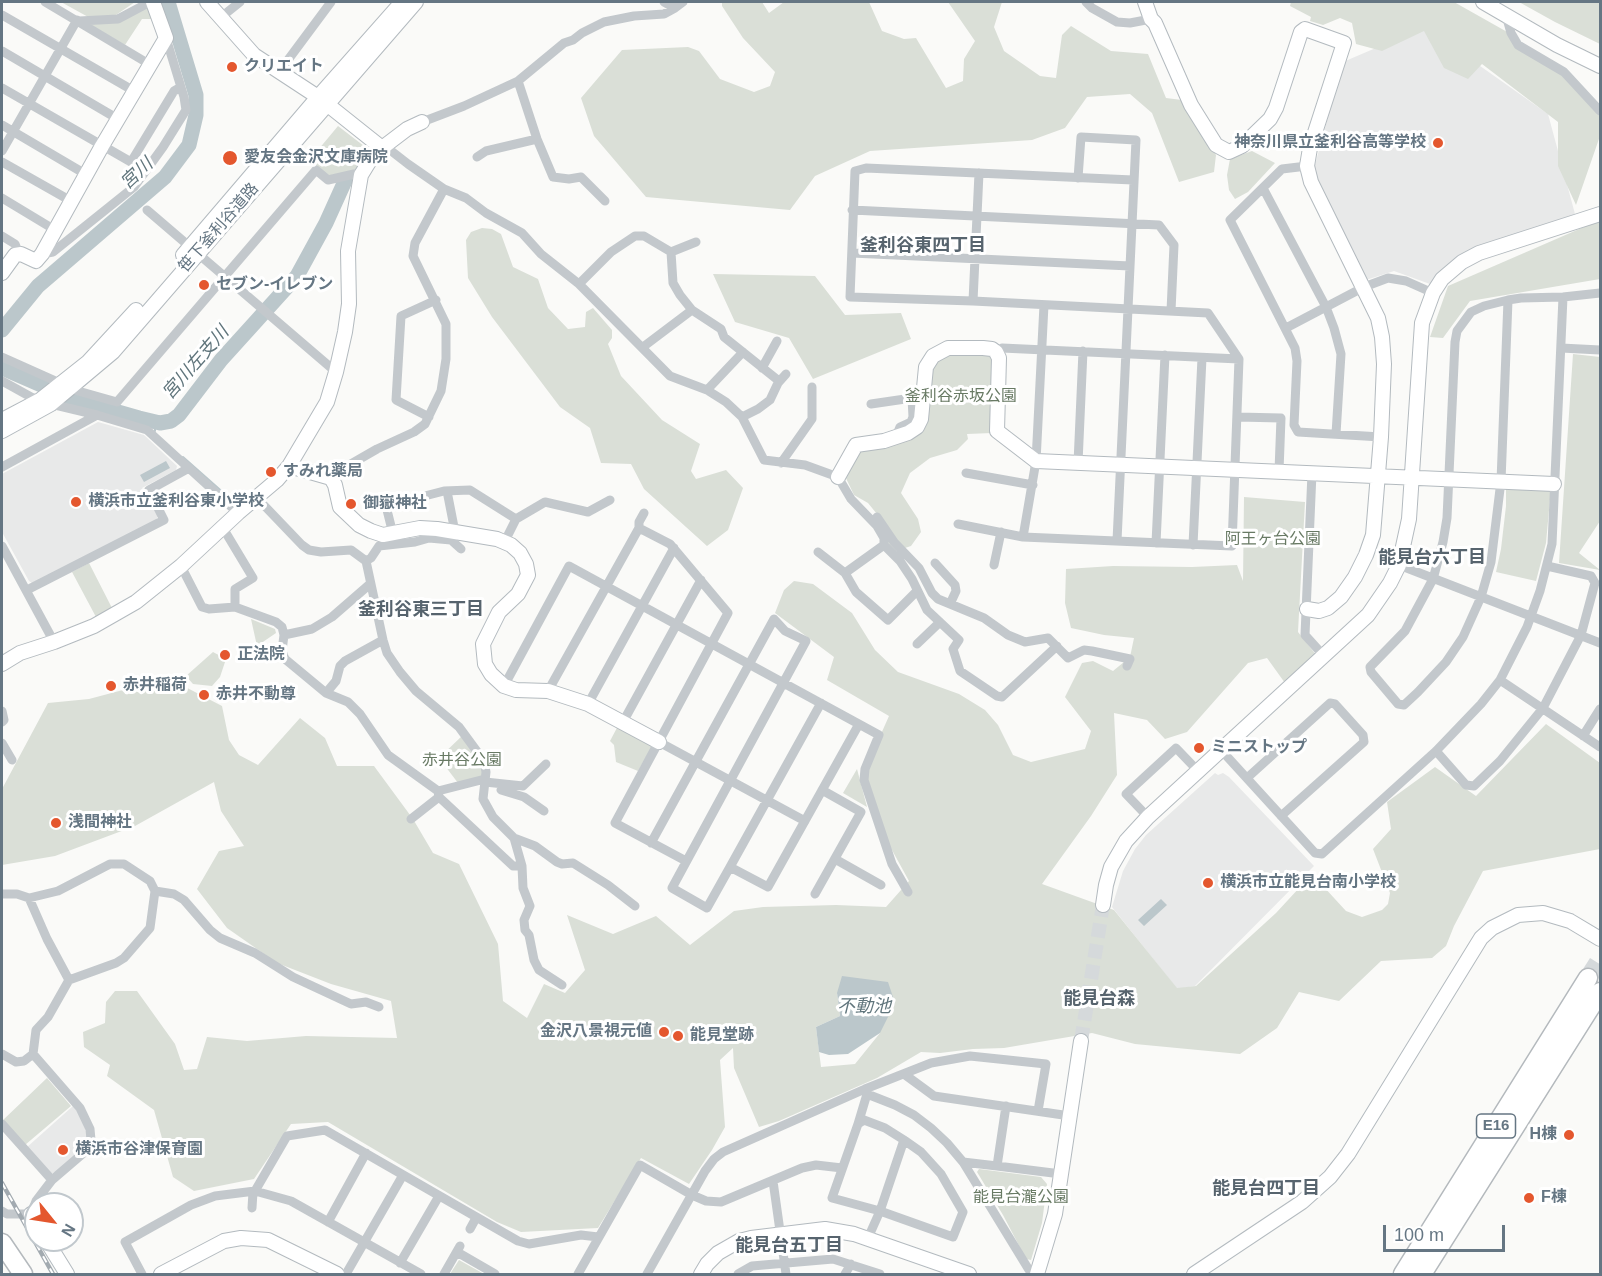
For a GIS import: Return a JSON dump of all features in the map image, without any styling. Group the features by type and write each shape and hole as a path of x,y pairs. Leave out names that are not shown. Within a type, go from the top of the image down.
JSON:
{"highway":[{"name":"E16","path":"1403,1275 1594,985"},
{"name":"E16","path":"1422,1275 1594,985"},
{"path":"2,1243 23,1275"}],"street":[{"path":"45,2 149,64"},
{"path":"42,254 53,252 134,187 186,111 166,38 152,2 118,20 76,20"},
{"path":"207,2 244,46 264,63 322,101 382,148 390,150 444,189 466,198 486,213 522,233 541,254 579,284 670,376 707,390 726,402 742,417 764,460 806,465 838,477 851,499 877,526 884,537 884,545 900,561 912,579 916,592 927,610 959,640 952,650 960,671 1002,697 1057,646"},
{"path":"220,18 240,2"},
{"path":"279,72 328,5 317,2"},
{"name":"笹下釜利谷道路","path":"2,431 112,352 194,250 322,101 402,2"},
{"name":"笹下釜利谷道路","path":"322,101 416,2"},
{"path":"664,2 679,5"},
{"path":"1086,2 1117,22 1130,23 1151,19"},
{"path":"1145,2 1191,105 1216,145 1229,152 1242,146 1270,119 1276,108 1301,32 1305,29 1344,43 1310,148 1307,166 1311,182 1378,318 1384,364 1381,437 1372,535 1366,555 1355,577 1341,597 1328,608 1319,611 1307,609"},
{"path":"1484,2 1557,45 1600,66"},
{"path":"1500,2 1563,39 1600,57"},
{"path":"2,664 20,653 54,642 118,614 181,566 277,480 289,466 327,402 336,372 348,314 348,250 361,175 372,157 407,129 518,81 564,43 604,22 634,16 664,14 679,5"},
{"path":"2,15 134,91"},
{"path":"1506,15 1511,33 1518,45 1564,72 1600,111"},
{"path":"2,151 76,20"},
{"path":"2,236 15,244 19,254 36,261 42,254 166,38"},
{"path":"2,51 118,118"},
{"path":"518,81 537,139 553,177 569,180 581,177 605,201"},
{"path":"2,88 131,162 174,91 181,87"},
{"path":"2,125 87,175"},
{"path":"1078,178 1081,137 1136,140 1117,541"},
{"path":"477,157 486,151 537,139"},
{"path":"2,162 71,201"},
{"path":"1307,166 1282,169 1230,220 1295,348 1297,361 1293,425 1298,432 1381,437"},
{"path":"958,524 1023,537 1232,546 1239,359 1208,313 850,297 855,171 866,168 1133,180"},
{"path":"2,357 66,386 117,402 316,170 328,180 354,174 361,175"},
{"path":"973,301 980,173"},
{"path":"1263,188 1326,307 1334,328 1341,354 1336,434"},
{"path":"330,478 377,449 414,432 425,424 441,391 446,359 446,324 413,256 415,243 444,189"},
{"path":"2,198 55,230"},
{"path":"147,210 336,372"},
{"path":"852,210 1159,225 1174,246 1171,310"},
{"path":"1103,905 1111,867 1126,841 1148,817 1368,615 1380,600 1399,566 1409,519 1422,323 1433,293 1442,279 1451,270 1479,253 1600,214"},
{"path":"579,284 611,252 635,236 644,236 671,252"},
{"path":"671,252 696,242"},
{"path":"671,252 673,283 692,310 721,329 724,337 762,368 782,377 770,399 759,409 742,417"},
{"path":"852,253 1131,266"},
{"path":"2,272 15,255 19,254"},
{"path":"1286,328 1364,287 1388,278 1397,278 1433,293"},
{"path":"1508,300 1501,481 1496,539 1491,562 1481,597 1463,637 1446,662 1404,705 1398,704 1371,672 1370,667 1405,631 1433,579 1443,542 1457,331 1471,312 1484,306 1508,300 1521,298 1600,293"},
{"path":"1222,751 1315,853 1322,854 1436,751 1482,704 1500,680 1532,616 1552,544 1563,297"},
{"path":"429,417 396,400 401,316 436,300"},
{"path":"1023,537 1036,461 1044,304"},
{"path":"643,347 692,310"},
{"path":"762,368 777,341"},
{"path":"838,477 856,446 896,437 917,427 921,418 926,367 933,356 948,348 983,348 992,349 999,358 997,431 1036,461 1554,484"},
{"path":"996,352 1002,348 1239,359"},
{"path":"1561,348 1600,350"},
{"path":"1078,464 1083,351"},
{"path":"707,390 743,352"},
{"path":"1156,543 1165,355"},
{"path":"1193,544 1202,358"},
{"path":"2,381 45,402 147,430 238,513"},
{"path":"781,463 812,419 812,387"},
{"path":"871,404 912,398 913,417 910,422 900,427 896,437"},
{"name":"笹下釜利谷道路","path":"2,420 45,402"},
{"path":"2,467 98,415"},
{"path":"1238,417 1281,418 1279,471"},
{"path":"289,466 330,478 335,485 340,507 351,518 371,531 383,535 420,528 505,541 520,553 526,564 528,575 518,594 499,612 483,644 485,664 491,674 504,686 516,690 548,691 588,704 805,821"},
{"path":"27,590 164,520 149,490 189,468"},
{"path":"966,473 1033,485"},
{"path":"1312,473 1305,636 1324,656"},
{"path":"393,534 386,506 447,491 470,489 516,519"},
{"path":"447,491 454,532"},
{"path":"257,498 309,550 321,552 351,550 366,561 387,653 416,691 448,716 468,737 484,761 486,772 483,798 488,808 514,838 522,866 523,888 530,906 524,920 525,930 529,935 534,960 539,970 562,985"},
{"path":"851,499 862,504 874,514 894,542 919,568 932,593 938,599 984,618 1008,635 1026,642 1048,638 1068,658 1084,650 1130,659 1127,666"},
{"path":"505,541 516,519 545,502 588,512 610,500"},
{"path":"548,691 639,528 639,522 644,513"},
{"path":"223,528 253,578 235,589 235,607"},
{"path":"639,528 674,548 729,613 615,824 686,861"},
{"path":"994,565 1001,532"},
{"path":"366,561 371,558 379,546 429,538 450,540 461,549"},
{"path":"845,573 884,545"},
{"path":"2,546 6,563 27,590 54,642"},
{"path":"588,704 674,548"},
{"path":"818,552 845,573 856,592 888,620 916,592"},
{"path":"935,563 955,585 956,591 950,604"},
{"path":"181,566 202,607 209,609 235,607 276,622 282,627 284,635 282,651 285,659 326,693 348,702 360,714 388,755 438,794 513,866 522,866"},
{"path":"504,686 569,566 879,735 867,762 864,780 892,864 908,892"},
{"path":"1399,566 1600,643"},
{"path":"1436,751 1466,785 1474,786 1500,761 1543,708 1581,635 1595,583 1591,576 1546,566"},
{"path":"623,722 701,580"},
{"path":"284,635 312,629 332,617 370,584"},
{"path":"651,843 774,619 785,631 806,641 672,888 707,908 821,703"},
{"path":"917,644 940,622"},
{"path":"326,693 336,681 340,666 345,661 383,640"},
{"path":"1500,680 1600,747"},
{"path":"1247,778 1330,703 1335,704 1349,719 1363,735 1364,742 1281,816"},
{"path":"1583,736 1600,709"},
{"path":"2,711 4,720 2,722"},
{"path":"730,867 768,887 859,724"},
{"path":"2,743 12,760"},
{"path":"1148,817 1126,794 1176,748 1199,772"},
{"path":"411,819 438,794 485,782 523,786 546,765"},
{"path":"485,782 524,797 544,811"},
{"path":"815,894 861,812 822,790"},
{"path":"514,838 535,846 556,862 573,863 608,885 635,906"},
{"path":"834,859 881,885"},
{"path":"2,895 17,894 29,898 58,891 110,864 124,864 131,868 150,881 155,891 150,928 124,958 69,980 48,1017 36,1030 33,1054 24,1061 16,1062 2,1054"},
{"path":"155,891 174,894 183,900 220,938 255,952 293,977 351,1004 366,1002 379,1007"},
{"path":"29,898 69,980"},
{"path":"1194,1275 1302,1202 1330,1177 1353,1146 1481,938 1492,928 1518,915 1543,913 1570,921 1600,939"},
{"path":"1033,1272 1055,1214 1081,1041"},
{"path":"33,1054 80,1108 90,1129 91,1140 87,1150 52,1180 43,1192"},
{"path":"646,1275 714,1159 723,1152 904,1074 931,1063 970,1056 1046,1064 1038,1111"},
{"path":"904,1074 934,1095 1070,1116"},
{"path":"858,1124 864,1120 885,1128 921,1152 940,1174 963,1212 953,1237 880,1211 832,1198 858,1124 866,1091"},
{"path":"866,1091 914,1115 931,1128 963,1162 1033,1272"},
{"path":"997,1166 1006,1106"},
{"path":"2,1124 52,1180"},
{"path":"252,1208 254,1191 287,1136 325,1130 518,1241 529,1244 581,1235 598,1237"},
{"path":"868,1238 880,1211 904,1140"},
{"path":"328,1222 366,1154"},
{"path":"963,1162 1061,1174"},
{"path":"578,1275 640,1165 692,1195 706,1201 721,1202 802,1168 816,1165 842,1168"},
{"path":"346,1275 403,1175"},
{"path":"773,1181 786,1275"},
{"path":"142,1275 125,1242 214,1196 254,1191 291,1200 421,1275"},
{"path":"400,1263 439,1196"},
{"path":"2,1211 24,1217"},
{"path":"470,1230 476,1218"},
{"path":"701,1275 707,1264 729,1246 751,1238 825,1229 868,1238 947,1271 969,1275"},
{"path":"161,1275 224,1241 251,1234 268,1240 337,1275"},
{"path":"444,1275 459,1249 495,1275"},
{"path":"53,1252 67,1275"},
{"path":"738,1275 752,1266 833,1259 880,1275"},
{"path":"845,1275 851,1264"}],"shaded area":[{"name":"神奈川県立釜利谷高等学校","path":"1425,27 1548,114 1575,214 1457,257 1430,284 1394,271 1366,280 1313,172 1343,62"},
{"name":"横浜市立釜利谷東小学校","path":"98,422 144,435 177,466 176,470 142,488 158,516 156,520 32,583 2,532 2,474"},
{"name":"横浜市立能見台南小学校","path":"1215,773 1218,775 1223,773 1229,777 1314,866 1195,986 1177,989 1112,907 1123,871 1135,849 1146,835"},
{"path":"73,1106 88,1135 88,1142 57,1172 48,1174 26,1148"}],"green space":[{"path":"61,2 135,2 116,15 90,18"},
{"path":"722,2 762,2 769,13 784,2 869,2 882,31 904,39 916,38 946,88 963,81 964,59 975,41 948,2 1002,2 994,27 1004,51 1040,76 1056,78 1062,35 1071,26 1111,51 1148,54 1166,98 1182,100 1216,155 1214,172 1179,182 1152,113 1130,94 1087,97 1065,128 1032,140 870,151 815,176 790,210 646,197 594,136 581,98 622,50 688,47 699,51 720,79 754,92 770,86 775,72 743,38 722,6"},
{"path":"1291,2 1454,2 1509,33 1563,73 1600,115 1600,136 1576,205 1558,166 1558,122 1482,64 1468,79 1444,68 1424,31 1382,51 1356,44 1352,23 1340,18 1323,25 1310,21 1311,17 1290,6"},
{"path":"1519,2 1600,2 1600,44 1555,22"},
{"path":"151,4 154,19 142,19 125,45 89,24"},
{"path":"338,126 364,146 366,155 355,171 326,176 308,162"},
{"path":"1252,151 1275,163 1248,192 1235,199 1229,190 1227,175 1230,159"},
{"path":"1600,220 1600,279 1470,301 1443,338 1430,337 1448,286"},
{"path":"482,228 492,229 501,234 513,267 538,279 548,308 568,329 585,327 586,312 593,308 612,330 612,338 608,344 621,376 662,420 700,444 691,471 696,479 726,470 743,488 728,530 707,546 644,489 631,464 601,463 590,428 560,407 492,317 468,278 466,240 471,232"},
{"path":"713,274 815,276 845,315 901,313 911,339 813,379 789,338 735,322"},
{"name":"釜利谷赤坂公園","path":"949,352 990,353 995,359 992,433 967,434 968,439 957,450 930,458 910,473 901,493 918,519 921,532 911,546 905,548 901,545 895,552 887,542 885,524 868,503 854,495 845,476 859,451 901,441 935,361"},
{"path":"1573,354 1600,357 1600,521 1579,553 1600,570 1559,563"},
{"path":"1506,486 1551,488 1546,543 1536,581 1496,572 1506,506"},
{"name":"阿王ヶ台公園","path":"1244,497 1305,502 1298,632 1317,656 1285,683 1267,658 1248,663 1187,732 1165,739 1147,720 1114,713 1117,775 1091,816 1042,884 1114,910 1177,988 1196,986 1276,913 1312,874 1346,911 1362,917 1382,910 1388,904 1390,893 1373,849 1391,829 1387,802 1435,767 1476,796 1546,724 1600,763 1600,849 1483,871 1446,946 1432,958 1381,961 1339,1001 1299,992 1277,1028 1240,1054 1135,1044 1092,1033 1004,1048 940,1053 921,1052 877,1078 779,1121 759,1127 734,1068 733,1048 720,1060 725,1127 689,1184 641,1158 598,1228 521,1232 497,1222 328,1122 291,1124 254,1179 194,1191 173,1177 154,1110 107,1076 110,1065 84,1047 83,1032 105,1023 106,1002 115,991 137,991 175,1044 184,1070 197,1069 207,1037 247,1041 306,1036 397,1038 391,1001 331,984 277,963 227,928 197,889 219,851 244,846 221,811 214,782 135,826 55,856 2,865 2,789 48,703 89,699 168,678 222,706 229,740 239,755 258,765 300,718 325,738 337,766 374,766 413,819 433,853 459,864 498,944 503,1001 527,1018 544,984 565,993 585,970 567,915 613,934 656,916 690,945 734,911 763,907 836,905 886,907 909,881 870,810 865,770 889,716 827,680 834,657 775,613 784,590 794,581 813,584 852,613 875,650 898,672 959,694 985,710 998,725 1013,755 1031,762 1085,749 1091,731 1065,697 1082,663 1093,661 1113,671 1130,657 1134,638 1071,628 1065,603 1066,569 1113,566 1237,565 1243,581","holes":["837,993 880,1033 855,1064 821,1067 816,1027 840,1016"]},
{"path":"89,563 112,608 96,617 72,572"},
{"path":"251,619 275,629 276,633 257,646"},
{"path":"213,652 226,659 220,677 212,686 193,684 186,676"},
{"path":"619,724 654,743 638,771 616,762 614,745 610,741"},
{"name":"赤井谷公園","path":"463,735 482,760 483,777 458,783 439,758"},
{"path":"857,769 867,807 843,793"},
{"path":"47,1078 71,1106 25,1145 3,1120"},
{"name":"能見台瀧公園","path":"979,1169 1041,1177 1047,1184 1042,1223 1031,1260 1026,1259 977,1172"},
{"path":"459,1260 484,1274 450,1274"}],"water":[{"path":"166,461 170,468 144,482 140,475"},
{"path":"1161,899 1167,905 1144,926 1138,920"},
{"name":"不動池","path":"842,976 888,982 895,1003 880,1033 848,1054 829,1055 819,1052 816,1027 840,1016 837,993"}],"waterway":[{"name":"宮川","path":"2,330 38,286 165,177 189,145 196,115 196,95 168,2"},
{"name":"宮川左支川","path":"2,368 76,400 160,423 171,421 179,415 221,360 297,276 326,223 345,181"},
{"path":"155,422 155,431"},
{"path":"183,457 235,503"}],"tunnel":[{"path":"1081,1041 1103,905"},
{"path":"1588,978 1600,959"}],"railway":[{"path":"2,1183 53,1274"}],"place":[{"name":"クリエイト","path":"232,67"},
{"name":"神奈川県立釜利谷高等学校","path":"1438,143"},
{"name":"愛友会金沢文庫病院","path":"230,158"},
{"name":"セブン-イレブン","path":"204,285"},
{"name":"すみれ薬局","path":"271,472"},
{"name":"横浜市立釜利谷東小学校","path":"76,502"},
{"name":"御嶽神社","path":"351,504"},
{"name":"正法院","path":"225,655"},
{"name":"赤井稲荷","path":"111,686"},
{"name":"赤井不動尊","path":"204,695"},
{"name":"ミニストップ","path":"1199,748"},
{"name":"浅間神社","path":"56,823"},
{"name":"横浜市立能見台南小学校","path":"1208,883"},
{"name":"金沢八景視元値","path":"664,1032"},
{"name":"能見堂跡","path":"678,1036"},
{"name":"H棟","path":"1569,1135"},
{"name":"横浜市谷津保育園","path":"63,1150"},
{"name":"F棟","path":"1529,1198"}],"district":[{"name":"釜利谷東四丁目","path":"923,246"},
{"name":"能見台六丁目","path":"1432,558"},
{"name":"釜利谷東三丁目","path":"421,610"},
{"name":"能見台森","path":"1099,999"},
{"name":"能見台四丁目","path":"1266,1189"},
{"name":"能見台五丁目","path":"789,1246"}]}
